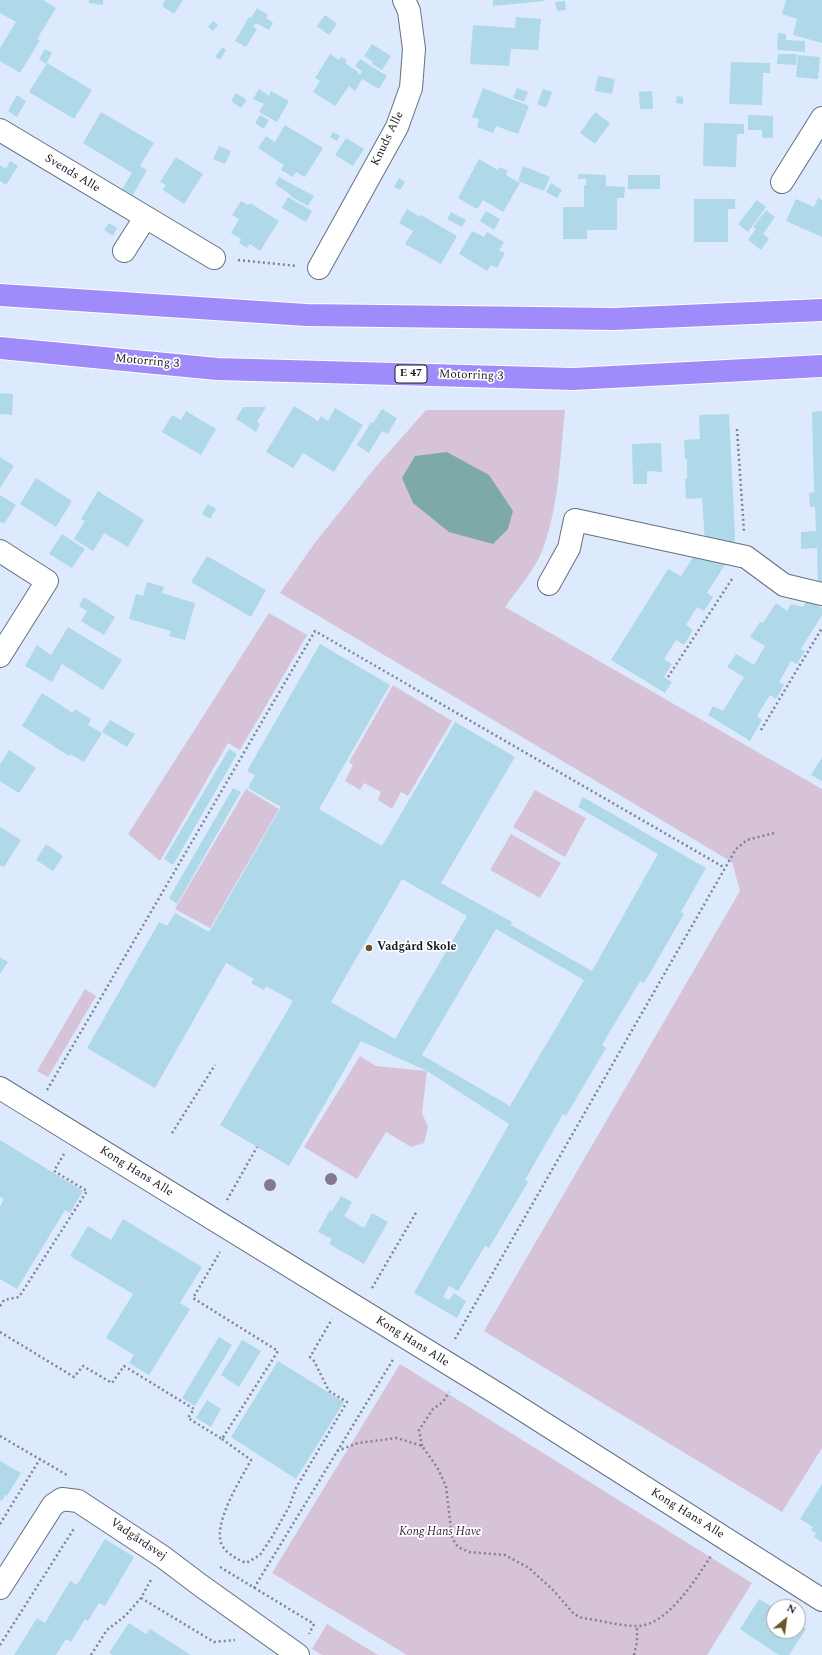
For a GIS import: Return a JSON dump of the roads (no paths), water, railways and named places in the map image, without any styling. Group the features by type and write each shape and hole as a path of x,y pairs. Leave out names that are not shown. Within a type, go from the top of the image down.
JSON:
{"highway":[{"path":"0,295 306,315 614,319 822,310"},
{"name":"Motorring 3","path":"0,348 217,369 573,379 822,366"}],"street":[{"name":"Knuds Alle","path":"319,268 397,127 411,88 414,48 409,11 404,0"},
{"path":"782,182 822,118"},
{"name":"Svends Alle","path":"0,130 214,258"},
{"path":"124,251 145,218"},
{"path":"549,584 569,548 575,520 746,557 784,586 822,594"},
{"path":"0,551 47,581 0,656"},
{"name":"Kong Hans Alle","path":"0,1088 442,1360 822,1600"},
{"name":"Vadgårdsvej","path":"0,1588 53,1505 62,1499 78,1501 163,1557 206,1590 298,1655"}],"place":[{"name":"Vadgård Skole","path":"369,948"}],"park label":[{"name":"Kong Hans Have","path":"440,1533"}]}
